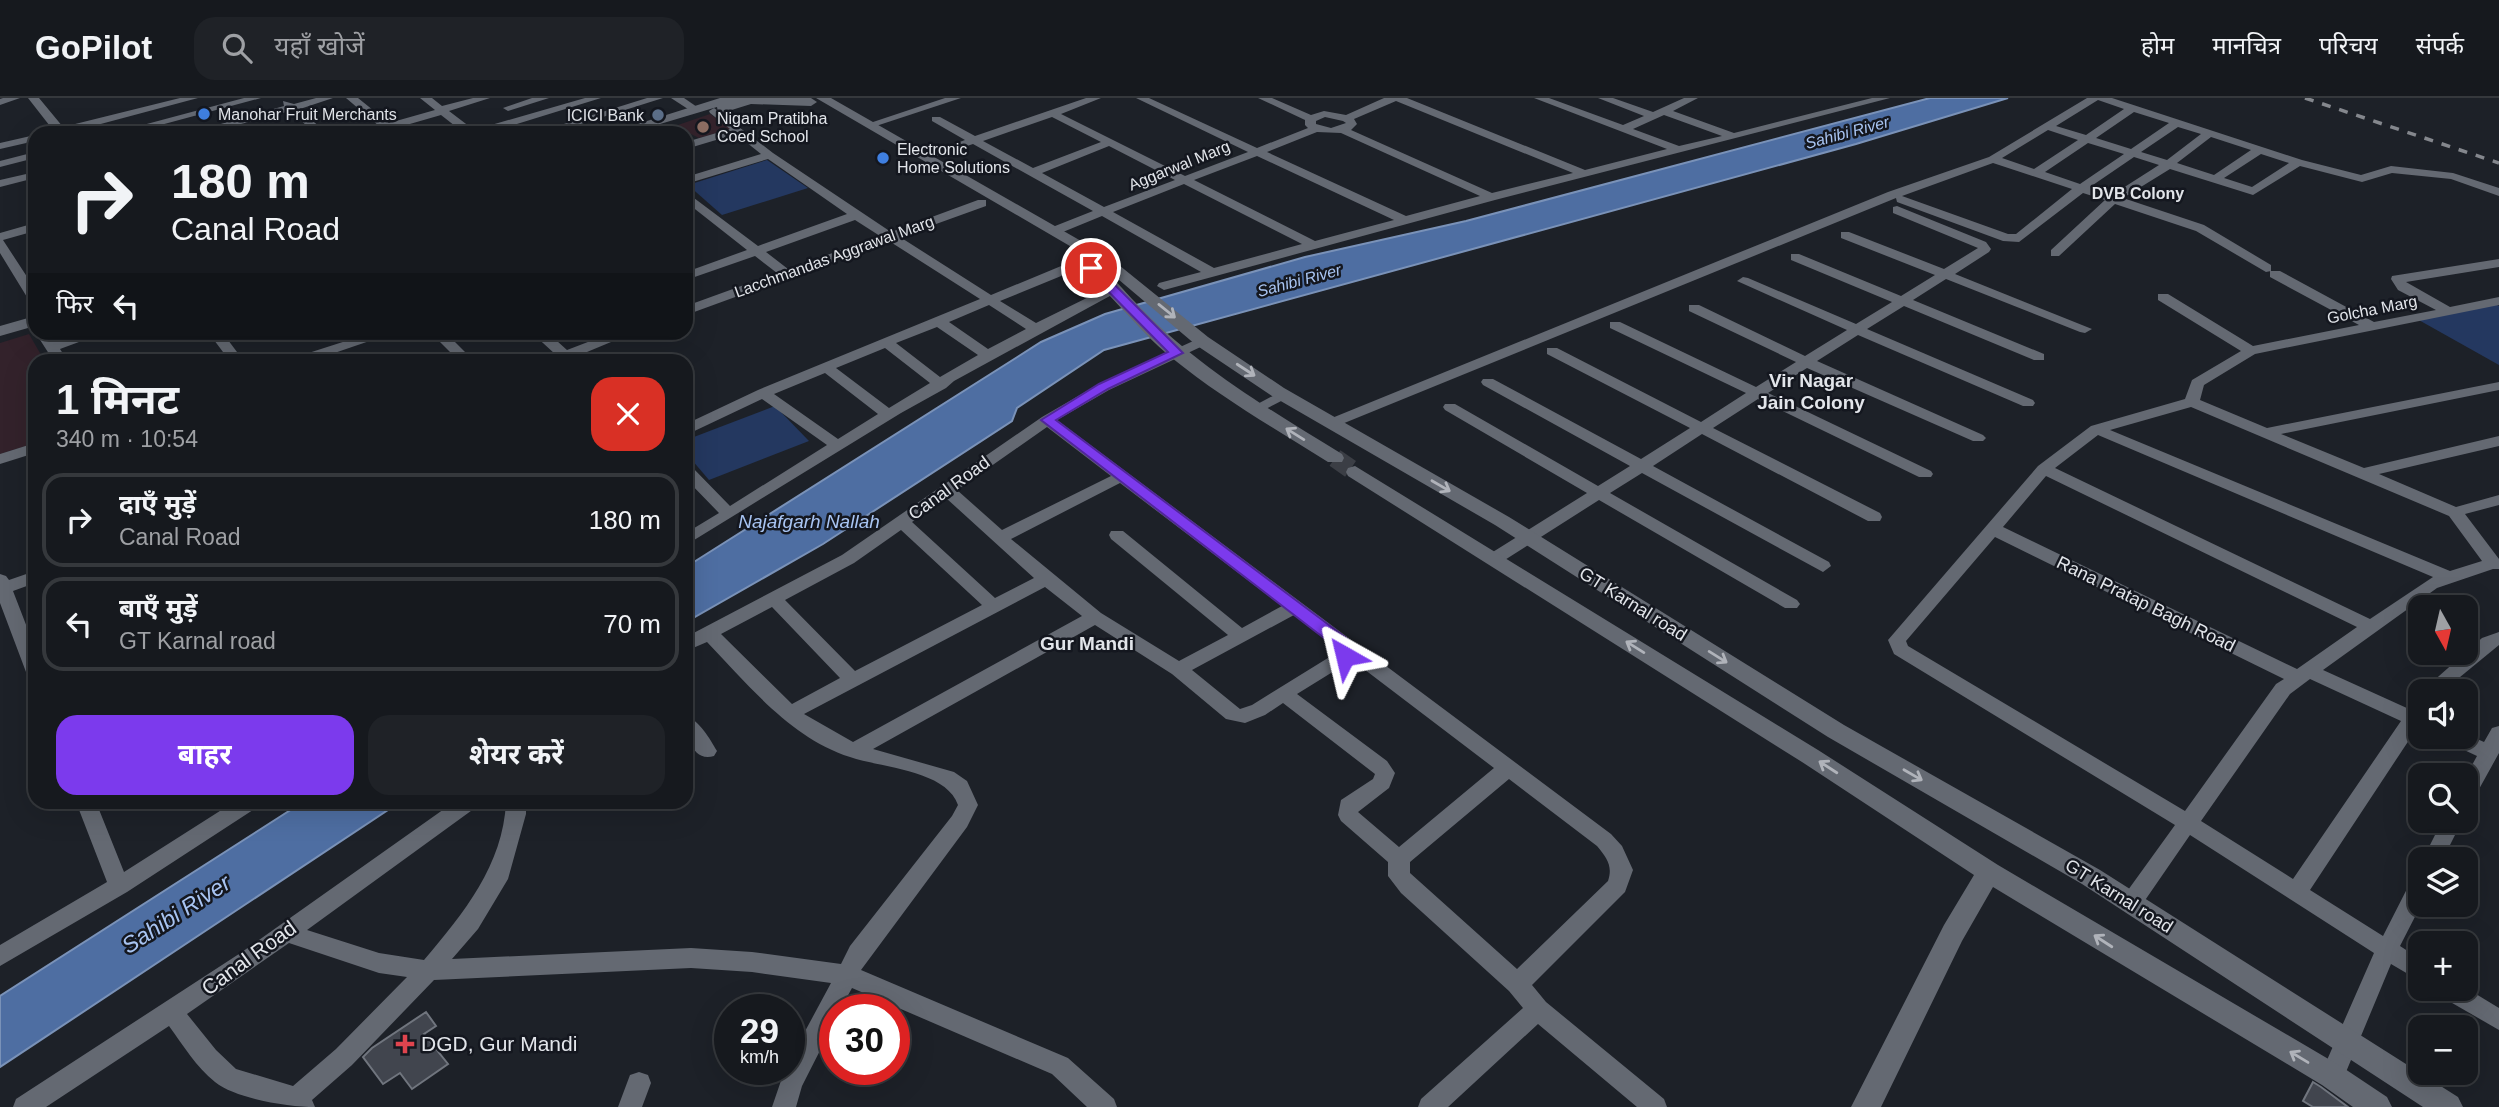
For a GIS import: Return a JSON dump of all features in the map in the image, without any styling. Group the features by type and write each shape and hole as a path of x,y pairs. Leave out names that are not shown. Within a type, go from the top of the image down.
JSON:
{"main road":[{"path":"638,126 733,98"},
{"path":"665,126 753,99 817,99 982,203 1083,262 1177,353 1255,409 1335,458"},
{"name":"GT Karnal road","path":"817,99 869,125 1104,260 1196,336 1283,394 1528,538 1836,731 2091,877 2448,1107"},
{"path":"0,322 28,313"},
{"path":"0,331 28,323"},
{"name":"GT Karnal road","path":"1355,472 1810,756 1989,872 2332,1076 2377,1107"},
{"path":"1866,1107 1953,933 1989,872"}],"street":[{"path":"0,102 15,98"},
{"path":"33,98 54,126"},
{"path":"140,98 168,126"},
{"path":"83,126 193,98"},
{"path":"144,126 256,98"},
{"path":"282,98 309,126"},
{"path":"220,126 328,98"},
{"path":"351,98 387,126"},
{"path":"425,98 462,126"},
{"path":"403,126 485,98"},
{"path":"491,98 522,120"},
{"path":"508,108 544,98"},
{"path":"501,126 596,98"},
{"path":"564,126 658,98"},
{"path":"676,98 695,109"},
{"path":"869,125 956,98"},
{"path":"925,157 1096,98"},
{"path":"1141,98 1406,221"},
{"path":"1263,98 1329,132 1343,130 1352,124 1347,118"},
{"path":"1313,124 1324,114 1347,118 1395,98 1585,174"},
{"path":"1539,98 1679,150"},
{"path":"1603,98 1653,116"},
{"path":"1624,130 1693,98"},
{"path":"1829,98 1855,107"},
{"path":"1164,286 1491,197 1884,98"},
{"path":"1332,423 1894,203 1993,159 2094,98"},
{"path":"2101,98 2298,162 2362,179 2388,169 2449,175 2499,192"},
{"path":"2036,173 2133,108"},
{"path":"713,111 769,155 856,215 1036,328"},
{"path":"1664,111 1733,136"},
{"path":"1052,113 1315,246"},
{"path":"936,119 1213,273"},
{"path":"238,121 243,126"},
{"path":"1894,203 2015,239 2080,189 2178,122"},
{"name":"Aggarwal Marg","path":"1054,231 1256,151 1313,124"},
{"path":"2046,126 2253,191 2298,162"},
{"path":"693,144 738,130"},
{"path":"1343,130 1491,197"},
{"path":"2055,253 2112,200 2169,164 2210,133"},
{"path":"0,146 28,140"},
{"path":"1034,173 1110,142"},
{"path":"2215,179 2261,149"},
{"path":"693,179 769,155"},
{"path":"0,164 28,157"},
{"path":"1993,159 2200,228 2270,271 2373,327"},
{"path":"0,184 28,177"},
{"name":"Lacchmandas Aggrawal Marg","path":"693,308 982,203"},
{"path":"1494,559 1985,249 1984,246 1894,203"},
{"path":"693,208 785,273"},
{"path":"693,273 856,215"},
{"path":"28,231 1,245 28,285"},
{"path":"1845,235 2085,329"},
{"path":"1795,257 2039,357"},
{"path":"693,427 763,393 1083,262"},
{"path":"2450,312 2403,287 2397,279 2499,263"},
{"path":"0,271 15,267"},
{"path":"1742,281 2028,403"},
{"path":"693,536 1036,328 1116,294"},
{"path":"2163,297 2251,351"},
{"name":"Golcha Marg","path":"2192,402 2197,383 2251,351 2499,301"},
{"path":"1694,309 1978,439"},
{"path":"937,320 989,356"},
{"path":"1615,325 1925,474"},
{"name":"Canal Road","path":"693,641 848,559 1047,420 1104,387 1177,353 1196,336"},
{"path":"47,340 56,354"},
{"path":"52,347 74,340"},
{"path":"319,354 361,340"},
{"path":"445,340 460,354"},
{"path":"545,340 558,354"},
{"path":"574,354 608,340"},
{"path":"886,342 941,385"},
{"path":"1552,351 1874,517"},
{"path":"826,367 889,415"},
{"path":"1488,382 1823,566"},
{"path":"2268,432 2499,386"},
{"path":"763,393 838,446"},
{"path":"1255,409 1283,394"},
{"path":"2131,903 2189,824 2283,689 2431,584 2496,563 2455,512 2192,402 2095,429 2044,469 1897,640 1900,650 2189,824 2408,964"},
{"path":"1450,407 1791,604"},
{"path":"1047,420 1604,840 1615,852 1622,870 1617,886 1517,984"},
{"path":"2095,429 2450,578"},
{"path":"2364,473 2499,441"},
{"path":"0,459 28,450"},
{"path":"2044,469 2372,627"},
{"path":"1000,538 1122,476"},
{"path":"693,477 729,514"},
{"path":"947,490 1046,579 1096,617 1179,669 1238,717 1248,716 1345,656 1346,647"},
{"path":"2455,512 2499,500"},
{"path":"902,522 993,606"},
{"name":"Rana Pratap Bagh Road","path":"1993,529 2304,675 2408,712"},
{"path":"1117,535 1240,636"},
{"path":"28,579 1,587 28,654"},
{"path":"788,714 1046,579"},
{"path":"773,598 853,680"},
{"path":"1179,669 1295,607"},
{"path":"853,751 1096,617"},
{"path":"708,632 788,714 817,734 853,751 949,779 963,791 968,805 960,821 858,953 790,1084 784,1107"},
{"path":"2445,679 2488,642 2499,638"},
{"path":"1283,693 1385,773 1382,783 1348,806 1347,811 1351,820 1399,859"},
{"path":"2296,893 2408,731"},
{"path":"693,732 707,751"},
{"path":"2478,774 2499,733"},
{"path":"2478,748 2490,753"},
{"path":"1399,859 1508,768"},
{"path":"89,809 118,886"},
{"path":"0,957 238,809"},
{"name":"Canal Road","path":"25,1107 173,1013 284,932 361,882 459,809"},
{"path":"173,1013 223,1075 300,1103 429,970 470,922 497,879 516,809"},
{"path":"1399,859 1399,876 1404,882 1517,984 1538,1009 1655,1107"},
{"path":"2332,1076 2370,985 2408,909"},
{"path":"284,932 379,963 429,970 691,958 752,961 846,975 1060,1066 1105,1107"},
{"path":"2468,1001 2499,1020"},
{"path":"1430,1107 1538,1009"},
{"path":"630,1107 639,1083"}],"shaded area":[{"name":"Nigam Pratibha Coed School","path":"710,114 731,129 699,138 693,135 693,126 675,126"},
{"path":"767,160 808,188 722,215 693,189 693,183"},
{"path":"2491,302 2499,306 2499,365 2417,319"},
{"path":"28,334 28,340 32,340 41,354 28,354 28,445 0,454 0,343"},
{"path":"775,406 809,441 709,480 693,461 693,437"}],"water":[{"name":"Najafgarh Nallah","path":"1930,98 2008,98 1856,144 1104,350 1017,408 1012,421 823,544 693,618 693,563 1041,342 1105,314 1305,257 1466,221"},
{"name":"Sahibi River","path":"292,809 389,809 0,1067 0,996"}],"building":[{"name":"DGD, Gur Mandi","path":"426,1012 436,1026 424,1034 448,1064 412,1089 400,1073 383,1084 363,1057"},
{"path":"2313,1082 2348,1107 2313,1107 2303,1101"}],"tunnel":[{"path":"1335,458 1355,472"}],"railway":[{"path":"2305,98 2499,163"}],"place":[{"name":"Manohar Fruit Merchants","path":"204,114"},
{"name":"ICICI Bank","path":"658,115"},
{"name":"Nigam Pratibha Coed School","path":"703,127"},
{"name":"Electronic Home Solutions","path":"883,158"},
{"name":"DGD, Gur Mandi","path":"405,1044"}],"district":[{"name":"DVB Colony","path":"2138,193"},
{"name":"Vir Nagar Jain Colony","path":"1811,391"},
{"name":"Gur Mandi","path":"1087,643"}],"route":[{"path":"1091,268 1177,353 1104,387 1047,420 1339,641 1346,647 1345,656"}]}
